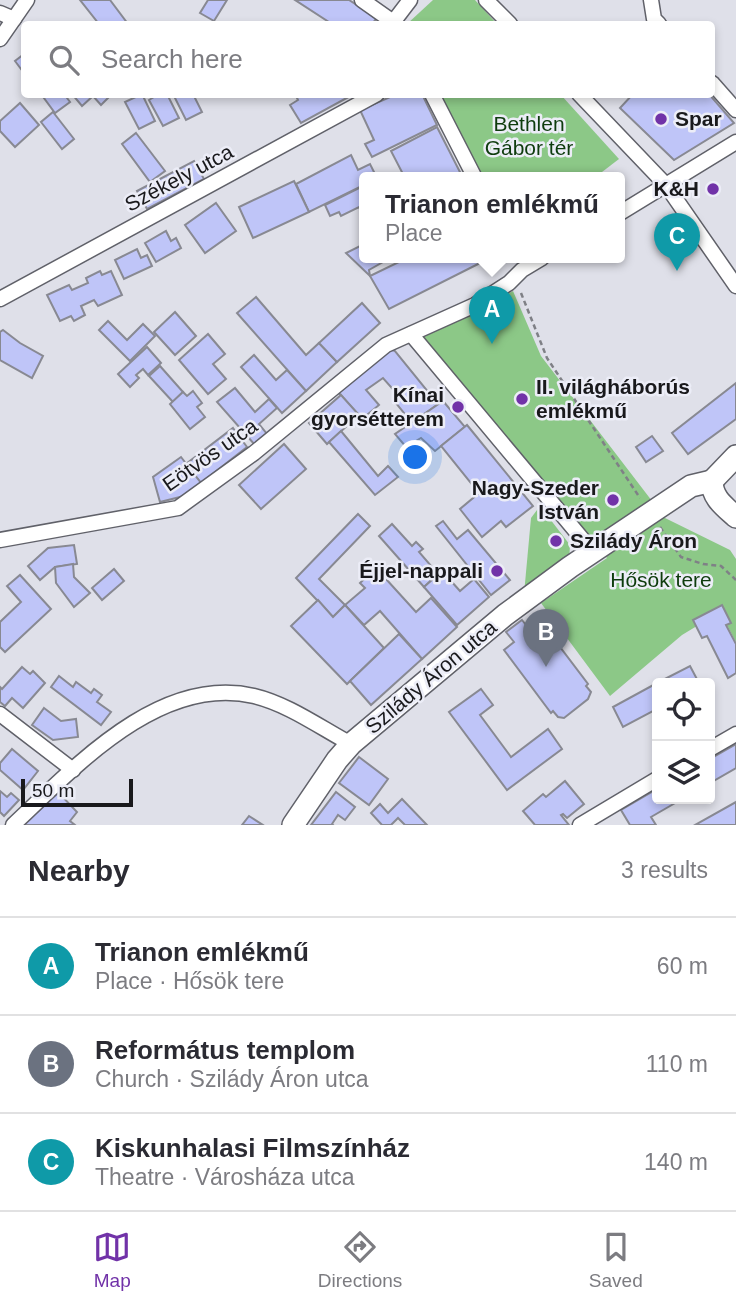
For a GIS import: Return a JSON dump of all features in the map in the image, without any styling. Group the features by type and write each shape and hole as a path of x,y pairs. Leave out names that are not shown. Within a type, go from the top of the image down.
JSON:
{"street":[{"path":"0,39 27,0"},
{"path":"362,0 392,21"},
{"path":"396,21 410,0"},
{"path":"486,0 507,21"},
{"path":"651,0 656,21"},
{"path":"0,13 14,19"},
{"path":"715,86 736,110"},
{"name":"Székely utca","path":"0,299 370,98"},
{"path":"434,98 472,172"},
{"path":"583,98 666,185 736,286"},
{"path":"625,210 736,142"},
{"path":"527,263 509,283 475,304 411,334 594,553 691,486 712,481 736,456"},
{"name":"Eötvös utca","path":"0,540 178,508 254,453 386,345 411,334"},
{"path":"712,481 716,498 736,517"},
{"name":"Szilády Áron utca","path":"293,825 351,744 505,615 594,553"},
{"path":"13,825 73,770 137,720 157,708 177,701 217,694 256,696 277,704 351,744"},
{"path":"0,714 73,770"},
{"path":"715,746 736,734"},
{"path":"580,825 652,782"},
{"path":"602,811 610,825"}],"path":[{"path":"527,263 529,272 518,286 547,358 681,556 702,564 722,566 736,580"}],"green space":[{"path":"433,0 475,0 494,21 410,21"},
{"name":"Bethlen Gábor tér","path":"441,98 564,98 619,159 602,172 478,172"},
{"name":"Hősök tere","path":"513,291 541,356 665,518 730,550 736,559 736,642 720,612 682,635 610,696 541,603 607,558 421,336"},
{"path":"540,506 570,545 569,562 524,594 531,518"}],"building":[{"path":"80,0 110,0 126,21 97,21"},
{"path":"208,0 227,0 214,21 200,13"},
{"path":"295,0 349,0 377,18 374,21 327,21"},
{"path":"21,56 21,69 15,61"},
{"path":"44,98 67,98 70,102 55,113"},
{"path":"75,98 91,98 82,106"},
{"path":"95,98 108,98 101,105"},
{"path":"134,98 144,98 155,121 139,129 125,102"},
{"path":"169,98 179,118 163,126 149,100"},
{"path":"175,98 195,98 202,112 186,120"},
{"path":"297,98 347,98 301,123 290,105 298,100"},
{"path":"388,98 424,98 437,125 372,157 365,144 374,140 360,110"},
{"path":"629,98 712,98 734,123 674,160 620,108"},
{"path":"20,103 39,125 15,147 0,131 0,121"},
{"path":"53,112 74,139 62,149 41,122"},
{"path":"437,127 460,172 402,172 391,151"},
{"path":"136,133 165,171 150,182 122,144"},
{"path":"351,155 358,170 370,164 374,172 359,172 359,187 309,212 296,184"},
{"path":"194,161 204,179 147,209 137,191"},
{"path":"294,181 309,212 253,238 239,207"},
{"path":"359,188 359,207 341,216 339,212 330,216 325,205"},
{"path":"216,203 236,231 205,253 185,225"},
{"path":"166,231 171,241 176,238 181,248 156,262 145,243"},
{"path":"359,246 359,263 381,263 369,270 370,276 346,253"},
{"path":"137,249 141,258 147,255 152,266 124,279 115,260"},
{"path":"397,263 480,263 389,309 370,276"},
{"path":"100,271 102,275 111,271 122,295 98,306 94,300 81,306 85,315 74,321 71,316 60,321 47,295 69,285 72,290 88,283 86,278"},
{"path":"256,297 306,355 319,343 337,362 306,391 237,313"},
{"path":"362,303 380,323 337,362 319,343"},
{"path":"175,312 196,336 175,355 154,332"},
{"path":"108,321 127,340 143,324 155,336 130,361 99,330"},
{"path":"3,330 43,356 32,378 0,360 0,332"},
{"path":"208,334 225,354 213,364 226,379 208,394 179,360"},
{"path":"147,347 161,363 148,375 143,369 136,375 139,378 130,387 118,374"},
{"path":"387,348 395,351 438,404 412,423 395,402 399,396 383,378 366,390 379,405 362,419 338,392"},
{"path":"254,355 276,380 287,370 306,391 282,413 241,367"},
{"path":"160,366 183,392 173,402 149,376"},
{"path":"736,383 736,419 688,454 672,433"},
{"path":"235,388 255,412 269,399 277,408 259,424 267,434 255,445 217,402"},
{"path":"193,391 202,403 197,407 205,417 190,429 170,404 183,392 187,396"},
{"path":"341,395 359,415 327,444 309,423"},
{"path":"443,401 465,427 435,451 421,438 406,447 395,434"},
{"path":"467,425 533,506 506,527 501,521 482,537 460,509 479,493 441,446"},
{"path":"233,428 247,447 201,483 186,464"},
{"path":"341,431 378,476 388,466 398,477 375,495 329,442"},
{"path":"652,436 663,451 646,462 636,447"},
{"path":"284,444 306,469 261,509 239,485"},
{"path":"181,457 201,483 184,496 160,502 153,477"},
{"path":"358,514 370,526 319,579 345,605 333,617 296,578"},
{"path":"443,521 457,539 468,530 510,580 491,595 436,526"},
{"path":"392,524 412,546 416,542 423,549 419,552 438,574 424,587 379,536"},
{"path":"74,545 77,564 55,567 40,580 28,566 48,548"},
{"path":"73,564 74,577 90,593 74,607 56,583 55,567"},
{"path":"376,568 416,612 431,598 457,627 422,659 380,611 364,625 345,605 365,588 360,583"},
{"path":"114,569 124,581 102,600 92,588"},
{"path":"442,571 460,591 474,579 489,597 457,625 424,587"},
{"path":"20,575 51,609 5,652 0,647 0,622 21,602 7,586"},
{"path":"318,600 333,617 345,605 384,648 347,684 291,626"},
{"path":"722,605 731,623 726,625 736,644 736,673 728,678 707,636 702,638 693,620"},
{"path":"522,620 530,630 541,622 588,684 586,686 591,692 588,699 564,718 558,717 553,711 551,713 504,650 514,642 506,632"},
{"path":"399,634 422,659 371,705 350,681"},
{"path":"690,666 696,678 667,678"},
{"path":"22,667 30,674 33,671 45,683 23,708 12,698 5,706 0,702 0,687 2,689"},
{"path":"59,676 73,687 76,682 91,693 94,689 102,695 97,702 111,712 101,725 51,687"},
{"path":"652,686 652,712 623,727 613,707"},
{"path":"481,689 493,705 480,715 511,757 548,729 562,749 507,790 449,712"},
{"path":"44,708 61,721 76,719 78,737 53,740 32,725"},
{"path":"736,744 736,768 715,780 715,756"},
{"path":"12,749 38,771 23,790 0,770 0,763"},
{"path":"359,757 388,779 369,805 339,783"},
{"path":"565,781 584,804 567,818 561,815 569,825 535,825 523,811 543,794 546,797"},
{"path":"0,791 7,797 11,793 19,800 4,816 0,812"},
{"path":"58,792 77,812 70,821 75,825 24,825"},
{"path":"336,792 355,807 345,820 338,815 333,825 311,825"},
{"path":"652,792 652,804 673,804 651,817 656,825 630,825 621,810"},
{"path":"402,799 427,825 405,825 398,818 391,825 382,825 371,813 380,804 388,813"},
{"path":"736,802 736,825 695,825"},
{"path":"249,816 263,825 242,825"}],"place":[{"name":"Spar","path":"661,119"},
{"name":"K&H","path":"713,189"},
{"name":"Kiskunhalasi Filmszínház","path":"677,271"},
{"name":"Trianon emlékmű","path":"492,344"},
{"name":"II. világháborús emlékmű","path":"522,399"},
{"name":"Kínai gyorsétterem","path":"458,407"},
{"name":"Nagy-Szeder István","path":"613,500"},
{"name":"Szilády Áron","path":"556,541"},
{"name":"Éjjel-nappali","path":"497,571"},
{"name":"Református templom","path":"546,667"}]}
